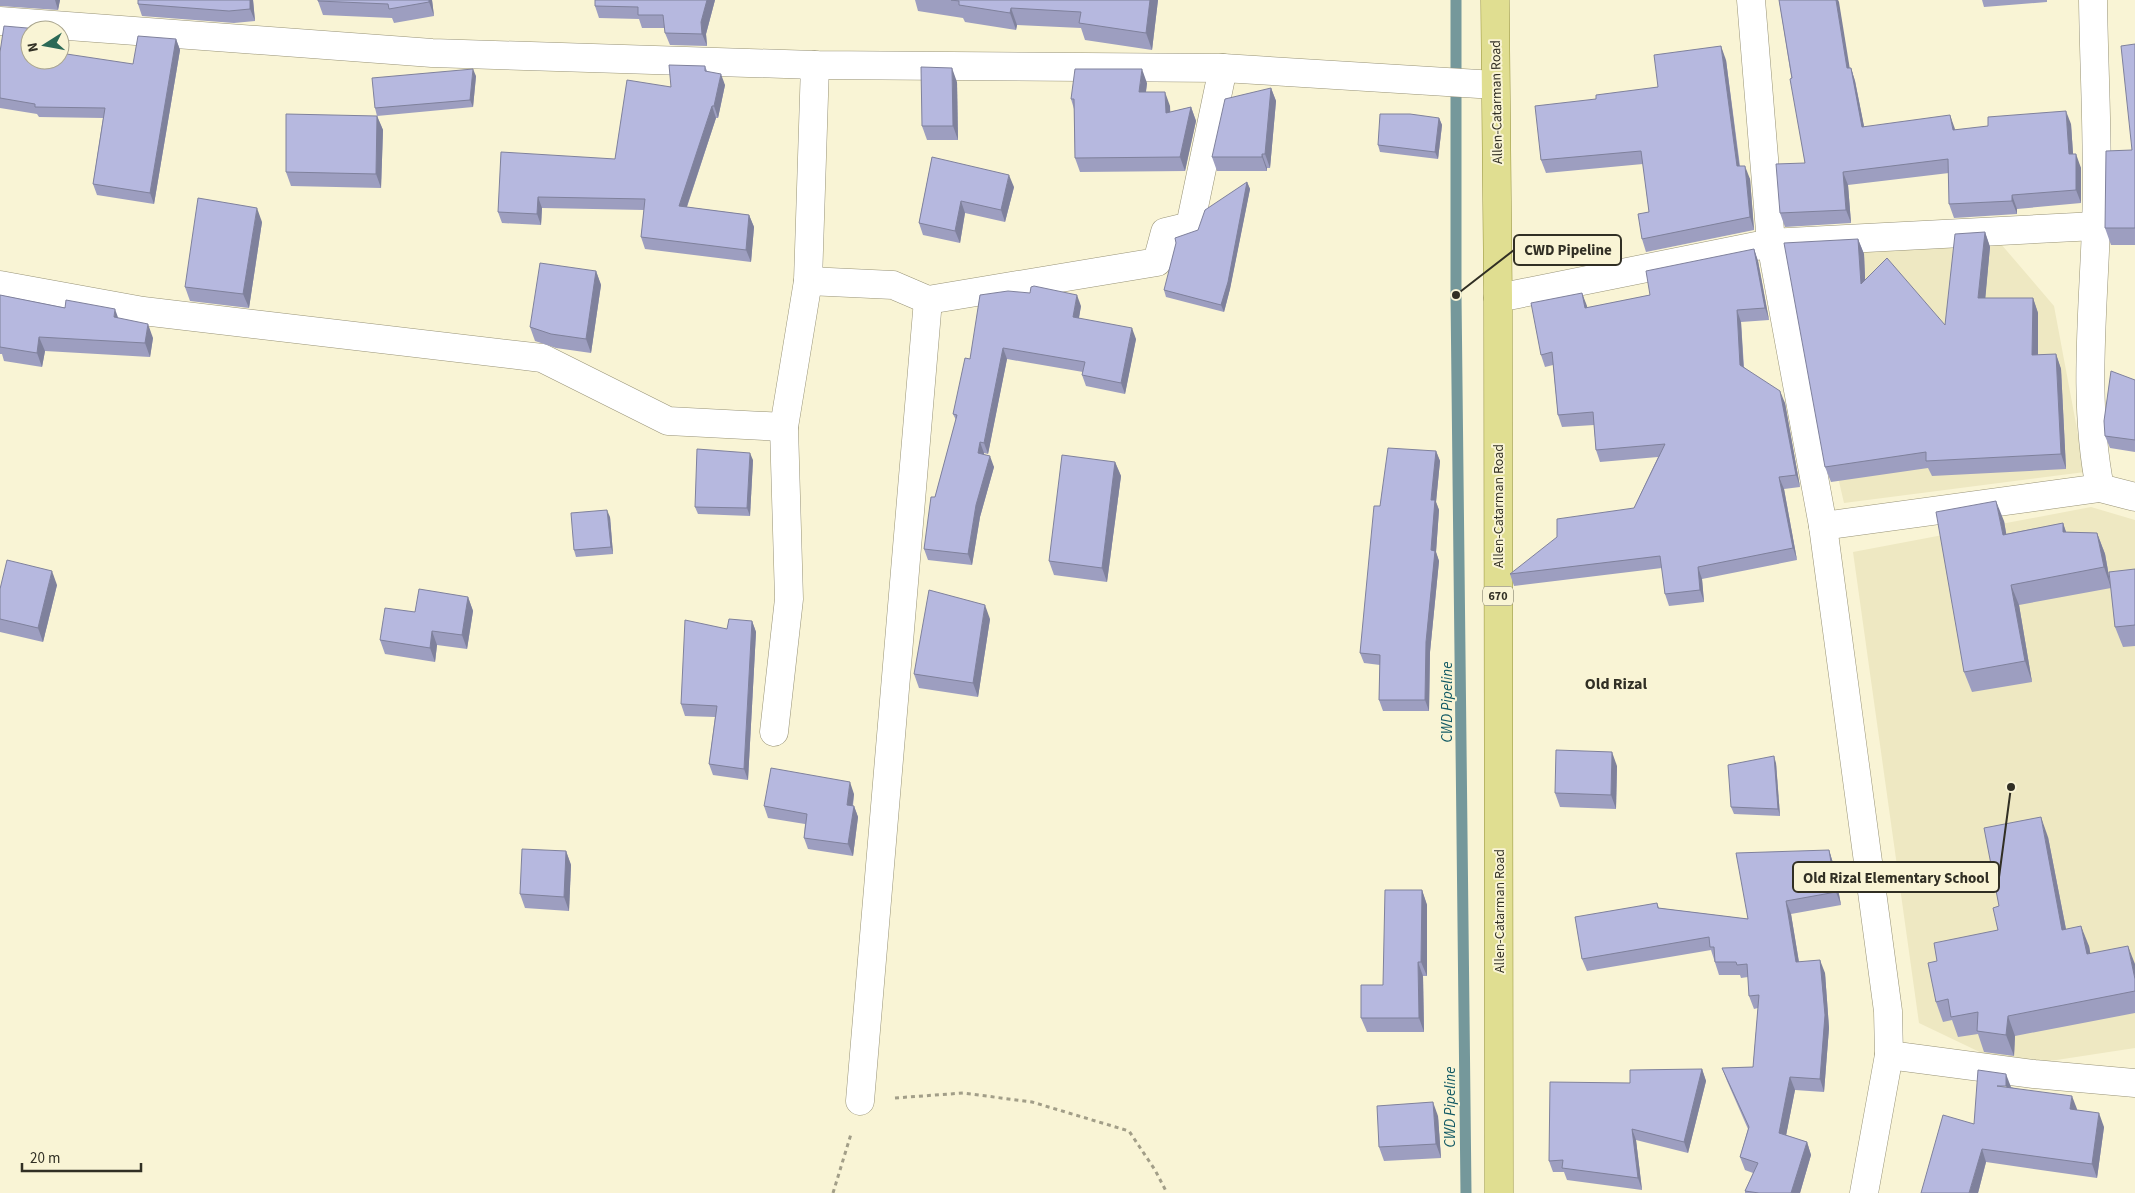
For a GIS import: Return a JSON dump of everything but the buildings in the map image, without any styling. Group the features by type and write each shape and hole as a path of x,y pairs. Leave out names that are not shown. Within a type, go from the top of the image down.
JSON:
{"main road":[{"name":"Allen-Catarman Road","path":"1495,0 1498,298 1499,1193"}],"street":[{"path":"1750,0 1771,243 1824,526 1888,1012 1890,1055 1864,1193"},
{"path":"2093,0 2096,226 2090,342 2093,454 2100,488"},
{"path":"0,21 432,53 815,65 1223,68 1495,85"},
{"path":"774,732 789,599 784,427 808,281 815,65"},
{"path":"808,281 894,285 928,300 1157,262 1165,232 1190,226 1223,68"},
{"path":"1498,298 1771,243 2096,226"},
{"path":"0,285 142,312 542,358 668,421 784,427"},
{"path":"860,1101 928,300"},
{"path":"1824,526 2100,488 2135,497"},
{"path":"1890,1055 2034,1074 2135,1083"}],"path":[{"path":"833,1193 860,1101 964,1093 1032,1102 1129,1132 1155,1170 1167,1193"}],"shaded area":[{"path":"1995,237 2054,306 2085,472 1844,503 1796,296 1866,292 1863,245"},
{"path":"2091,507 2135,520 2135,1048 2011,1067 1919,1023 1853,552"}],"waterway":[{"name":"CWD Pipeline","path":"1456,0 1456,295 1466,1193"}],"place":[{"name":"CWD Pipeline","path":"1456,295"},
{"name":"Old Rizal Elementary School","path":"2011,787"}],"district":[{"name":"Old Rizal","path":"1616,683"}]}
